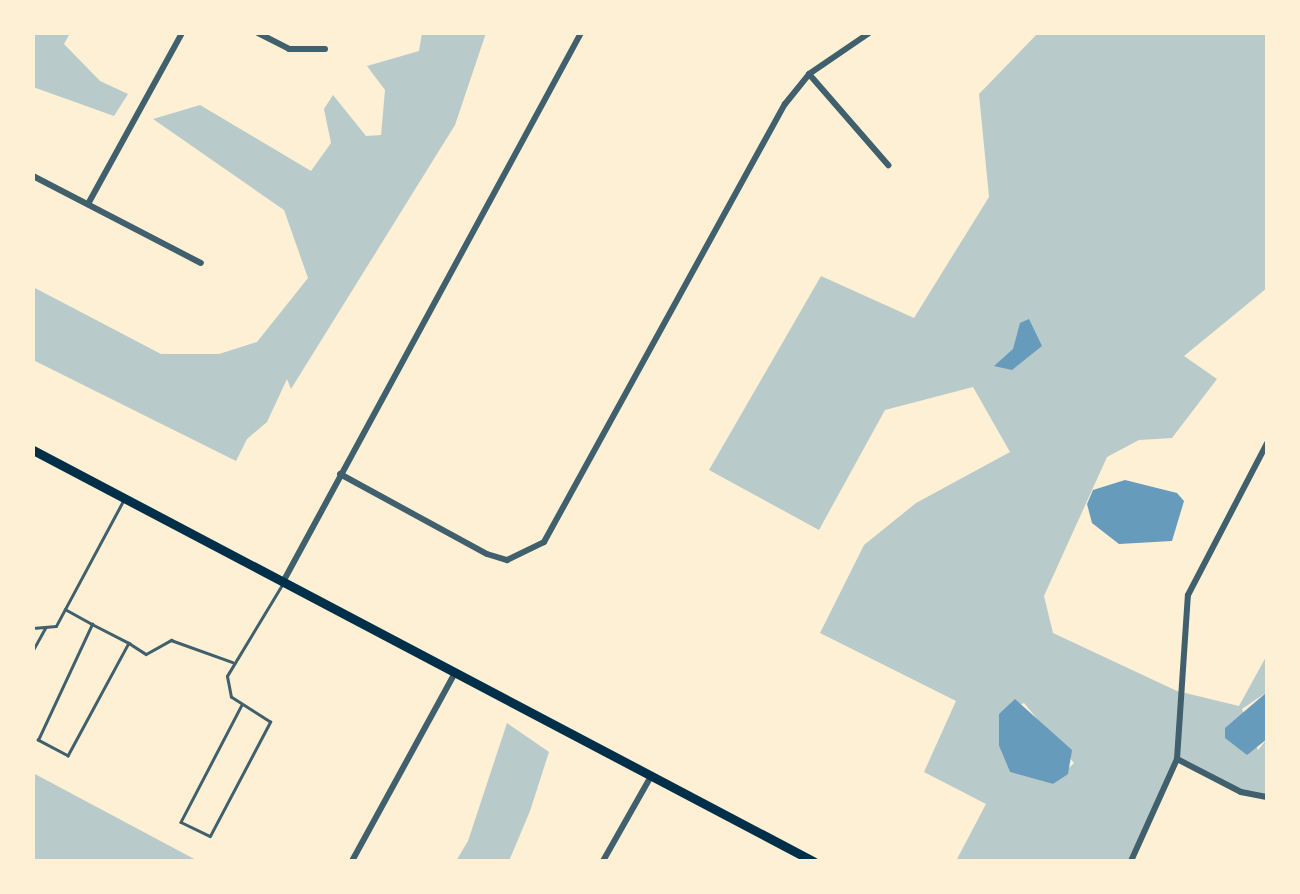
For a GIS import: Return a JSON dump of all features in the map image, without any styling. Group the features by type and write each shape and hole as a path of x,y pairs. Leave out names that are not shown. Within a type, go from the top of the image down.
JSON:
{"main road":[{"path":"33,450 813,861"}],"street":[{"path":"88,204 182,33"},
{"path":"258,33 289,49 325,49"},
{"path":"284,582 340,474 581,33"},
{"path":"340,474 487,554 507,560 544,542 785,104 808,74 869,33"},
{"path":"808,74 888,164"},
{"path":"33,176 201,263"},
{"path":"1131,861 1177,759 1188,595 1267,443"},
{"path":"352,861 454,674"},
{"path":"1177,759 1241,792 1267,797"},
{"path":"603,861 651,776"}],"lane":[{"path":"33,628 56,626 125,498"},
{"path":"243,705 181,822 210,836 270,722 231,697 232,662 284,582"},
{"path":"65,609 146,654 171,640 195,645 232,662"},
{"path":"92,624 38,740 68,755 129,643"},
{"path":"33,650 45,628"}],"shaded area":[{"path":"33,33 70,33 64,44 100,81 128,94 114,116 33,87"},
{"path":"422,33 486,33 455,125 291,389 287,379 267,422 247,439 236,461 33,360 33,287 161,354 219,354 257,342 308,278 284,210 153,119 200,105 311,171 331,143 324,109 333,95 366,136 381,135 385,90 367,66 419,51"},
{"path":"1038,33 1267,33 1267,288 1184,356 1217,379 1172,438 1139,440 1107,457 1044,596 1053,633 1177,691 1239,706 1267,655 1267,692 1242,709 1258,750 1267,739 1267,797 1241,792 1177,759 1130,861 956,861 986,804 924,772 956,701 820,633 864,545 916,503 1010,452 973,387 885,410 819,530 709,470 821,276 914,318 989,197 979,94","holes":["1024,703 1074,763 1053,784 1010,772 999,746 1000,714"]},
{"path":"507,723 549,752 530,811 509,861 456,861 468,841"},
{"path":"33,773 198,861 33,861"}],"water":[{"path":"1029,319 1042,346 1012,370 994,366 1013,349 1020,323"},
{"path":"1125,480 1177,493 1184,501 1172,541 1119,544 1092,523 1087,504 1093,490"},
{"path":"1267,692 1267,739 1247,755 1225,738 1225,728"},
{"path":"1015,699 1072,750 1068,774 1053,784 1010,772 999,746 999,714"}]}
